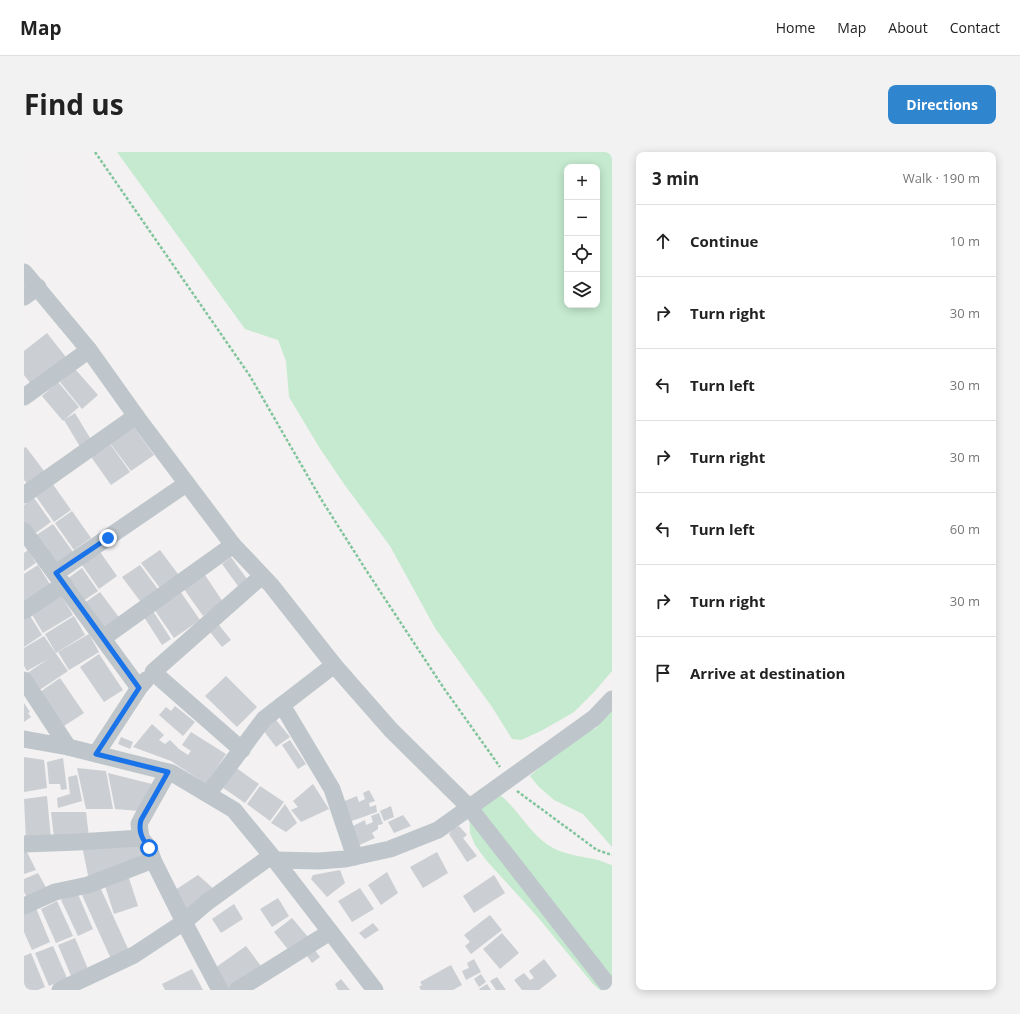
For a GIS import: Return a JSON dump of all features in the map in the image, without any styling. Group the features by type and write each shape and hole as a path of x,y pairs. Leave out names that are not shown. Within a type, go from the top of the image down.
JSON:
{"street":[{"path":"24,272 89,350 186,484 233,545 262,576 334,665 391,730 469,807 612,990"},
{"path":"24,297 38,287"},
{"path":"24,397 89,350"},
{"path":"24,495 136,416"},
{"path":"24,610 60,579 186,484"},
{"path":"24,531 139,688"},
{"path":"103,638 233,545"},
{"path":"96,754 139,688 153,672 262,576"},
{"path":"208,794 264,720 334,665"},
{"path":"153,672 242,750"},
{"path":"24,680 68,747"},
{"path":"60,990 134,955 184,922 206,904 273,858 319,862 355,856 390,849 438,830 594,718 612,699"},
{"path":"282,705 332,789 355,856"},
{"path":"24,739 68,747 168,772 234,810 375,990"},
{"path":"168,772 139,824 141,838 149,848 153,860 220,990"},
{"path":"24,844 141,838"},
{"path":"24,906 55,892 88,884 153,860"},
{"path":"237,990 330,932"}],"path":[{"path":"95,152 250,376 321,499 366,570 443,687 508,779 519,793 597,850 612,855"}],"green space":[{"path":"117,152 612,152 612,671 574,712 541,731 521,740 512,739 492,707 435,628 390,546 344,484 319,447 289,397 286,361 278,340 245,329"},
{"path":"612,707 612,847 583,814 554,800 538,786 530,776 573,738 596,728"},
{"path":"494,791 509,803 533,832 548,845 559,851 598,860 612,865 612,990 600,990 593,984 536,915 486,860 475,845 470,833 469,813"}],"building":[{"path":"47,333 69,361 34,388 24,375 24,351"},
{"path":"75,369 98,395 82,409 60,382"},
{"path":"58,382 79,407 63,421 42,396"},
{"path":"75,413 93,443 82,450 64,420"},
{"path":"133,426 154,455 131,471 110,443"},
{"path":"108,441 130,472 111,485 89,454"},
{"path":"26,447 47,475 30,487 24,480 24,448"},
{"path":"52,483 71,510 54,522 35,495"},
{"path":"34,498 51,522 33,535 24,524 24,505"},
{"path":"72,511 91,538 74,550 55,523"},
{"path":"53,524 73,552 54,565 35,536"},
{"path":"98,549 117,576 99,589 80,562"},
{"path":"28,550 36,563 24,571 24,553"},
{"path":"160,550 181,578 163,592 141,563"},
{"path":"231,557 247,579 238,586 222,564"},
{"path":"38,565 51,586 24,601 24,574"},
{"path":"140,565 160,592 143,605 122,577"},
{"path":"82,568 98,591 83,601 67,579"},
{"path":"205,575 223,602 203,616 184,589"},
{"path":"180,591 200,620 174,638 154,609"},
{"path":"100,592 121,620 104,632 83,604"},
{"path":"61,595 73,615 43,633 31,613"},
{"path":"153,611 171,639 162,645 144,617"},
{"path":"29,614 42,635 24,647 24,618"},
{"path":"74,616 85,635 56,653 45,634"},
{"path":"219,625 231,640 222,647 210,632"},
{"path":"89,634 99,652 69,670 58,652"},
{"path":"44,636 68,671 38,691 26,674 48,659 27,671 24,666 24,648"},
{"path":"99,654 123,690 104,702 80,667"},
{"path":"226,676 257,707 237,727 205,696"},
{"path":"60,678 84,713 64,726 40,692"},
{"path":"24,703 30,712 28,713 31,717 24,722"},
{"path":"175,706 195,722 183,736 159,715 166,707 171,711"},
{"path":"276,720 290,737 276,747 263,730"},
{"path":"152,724 164,735 159,740 165,744 170,740 188,755 191,751 182,745 191,732 226,754 206,784 171,761 133,747"},
{"path":"121,737 133,742 130,749 118,744"},
{"path":"290,740 306,764 298,769 282,745"},
{"path":"24,757 44,760 47,788 24,792"},
{"path":"63,758 67,789 61,790 60,784 49,784 47,762"},
{"path":"235,767 259,784 245,803 219,785"},
{"path":"77,768 106,771 113,809 86,809"},
{"path":"108,773 152,784 139,811 115,809"},
{"path":"77,775 82,801 58,808 57,798 70,794 68,777"},
{"path":"313,784 329,809 301,822 291,810 298,807 293,801"},
{"path":"260,786 284,802 270,821 247,804"},
{"path":"369,790 375,801 369,803 370,807 376,805 377,812 346,823 340,803 357,796 359,802 365,799 363,793"},
{"path":"47,796 51,839 26,841 24,799"},
{"path":"285,804 297,823 286,832 271,823"},
{"path":"391,806 394,817 384,821 380,811"},
{"path":"51,812 86,812 89,837 54,838"},
{"path":"379,813 383,824 378,825 378,829 372,833 375,838 355,847 349,828 365,820 366,825 373,822 371,816"},
{"path":"403,815 411,826 394,833 388,822"},
{"path":"459,826 467,835 463,838 477,856 467,862 449,834 453,829"},
{"path":"140,844 143,856 89,880 82,846"},
{"path":"26,850 36,870 24,874 24,851"},
{"path":"437,852 448,873 423,888 410,867"},
{"path":"340,870 345,883 327,897 311,879 313,875"},
{"path":"387,872 398,893 381,905 368,885"},
{"path":"38,873 48,891 27,898 24,892 24,879"},
{"path":"128,875 138,906 114,914 104,883"},
{"path":"198,875 216,891 183,911 172,892"},
{"path":"494,875 505,893 474,913 463,896"},
{"path":"100,887 129,951 111,959 82,895"},
{"path":"360,888 374,909 352,922 338,901"},
{"path":"77,892 93,929 78,936 61,900"},
{"path":"278,898 289,916 272,927 260,909"},
{"path":"57,901 73,936 56,943 41,909"},
{"path":"234,904 243,919 221,933 212,919"},
{"path":"36,908 50,942 32,950 24,932 24,914"},
{"path":"490,915 502,930 471,954 465,946 470,942 464,935"},
{"path":"292,918 308,937 290,952 274,932"},
{"path":"373,923 379,930 365,939 359,933"},
{"path":"502,933 519,953 500,969 483,949"},
{"path":"75,938 88,969 71,976 58,945"},
{"path":"53,946 67,978 49,986 35,953"},
{"path":"246,946 261,966 228,990 212,970"},
{"path":"314,949 320,957 312,963 305,953"},
{"path":"31,953 45,987 38,990 24,990 24,956"},
{"path":"474,959 481,972 466,980 462,971 469,968 467,963"},
{"path":"544,959 557,976 539,990 522,990 514,980 524,973 530,980 534,978 529,971"},
{"path":"451,965 462,985 453,990 421,990 419,987 422,985 420,982"},
{"path":"192,969 203,990 165,990 162,984"},
{"path":"481,974 486,982 479,987 474,979"},
{"path":"497,977 506,990 496,990 490,981"},
{"path":"341,979 350,990 338,990 335,984"},
{"path":"487,984 491,990 479,989"}],"route":[{"path":"108,538 56,573 139,688 96,754 168,772 139,824 141,838 149,848"}]}
